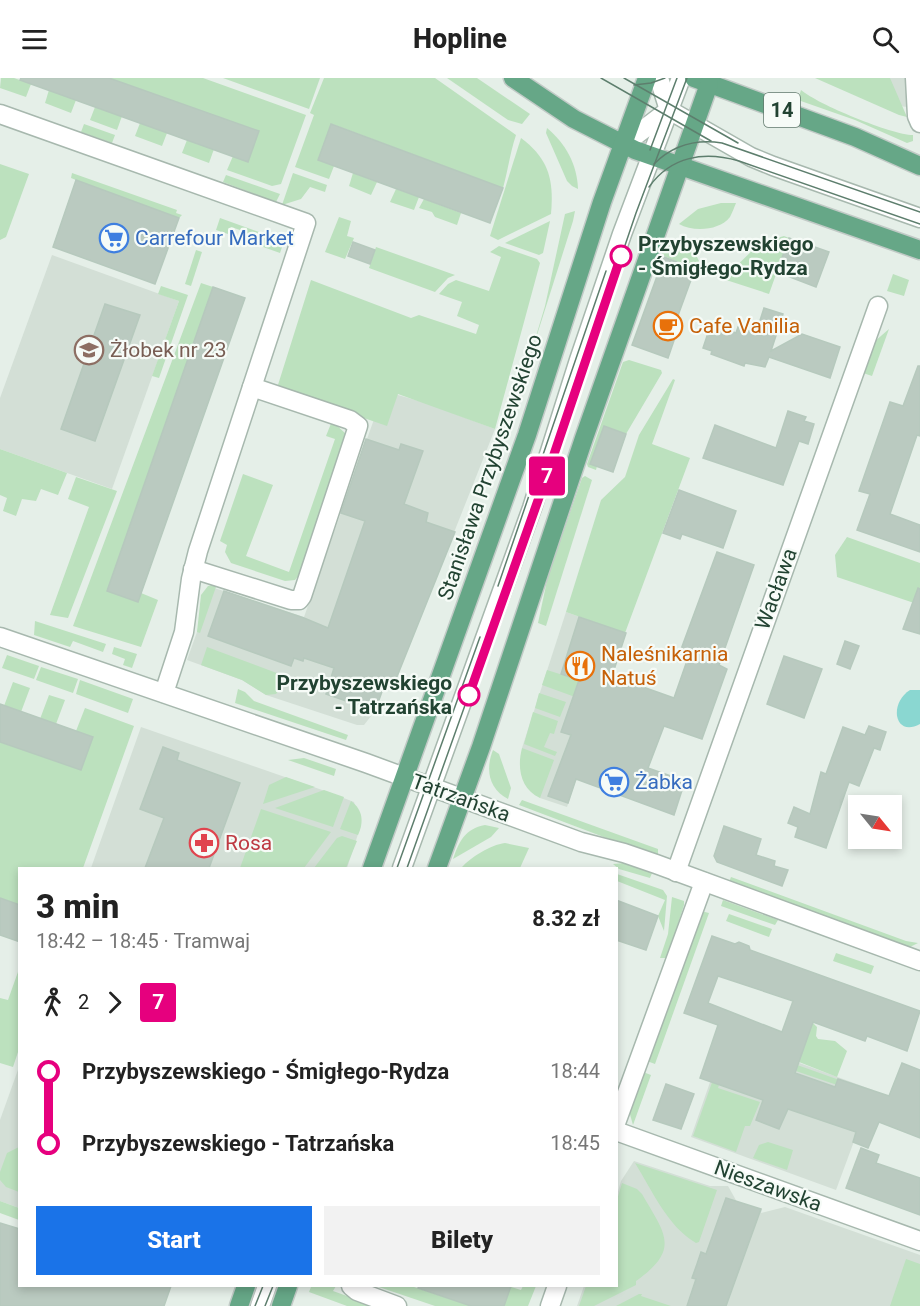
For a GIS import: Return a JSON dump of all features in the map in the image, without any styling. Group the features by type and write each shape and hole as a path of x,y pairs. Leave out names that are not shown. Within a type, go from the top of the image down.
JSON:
{"main road":[{"path":"513,78 574,119 623,145 920,250"},
{"name":"Stanisława Przybyszewskiego","path":"372,867 527,435 602,202 646,78"},
{"path":"437,867 463,799 584,438 695,125 705,80"},
{"name":"14","path":"705,80 855,137 920,166"},
{"path":"239,1306 246,1287"},
{"path":"281,1306 288,1287"}],"street":[{"path":"658,78 669,110 759,161 920,218"},
{"path":"402,867 532,508 579,360 681,78"},
{"path":"915,78 917,116 920,123"},
{"path":"623,145 669,110"},
{"path":"0,114 306,223 193,569 184,632 164,693"},
{"name":"Wacława","path":"676,872 878,306"},
{"path":"193,569 291,600 299,600 358,426 350,420 252,387"},
{"name":"Tatrzańska","path":"0,637 405,777 581,842 624,853 920,961"},
{"path":"618,1118 704,882"},
{"name":"Nieszawska","path":"618,1132 920,1241"},
{"path":"260,1306 267,1287"},
{"path":"352,1287 357,1291 397,1306"},
{"path":"550,1306 557,1287"}],"shaded area":[{"path":"867,78 920,78 920,109 880,103"},
{"name":"Żłobek nr 23","path":"52,255 179,301 112,489 0,449 0,398"},
{"path":"384,391 426,403 495,429 392,689 384,687 375,711 364,725 357,725 266,695 242,680 187,660 197,632 208,586 304,617"},
{"path":"566,612 625,633 567,807 540,798 522,748"},
{"path":"141,727 354,802 361,825 347,867 91,867"},
{"path":"726,1036 873,1090 836,1190 691,1137"},
{"path":"18,1070 18,1208 0,1201 0,1120"},
{"path":"634,1161 710,1186 728,1186 737,1202 762,1209 761,1213 785,1207 920,1255 920,1306 577,1306 584,1287 618,1287 618,1192 621,1181"}],"green space":[{"path":"1,78 14,78 31,84 26,97 0,88"},
{"path":"109,78 203,78 306,115 281,184 272,186 227,170 233,156 248,161 259,131"},
{"path":"223,78 320,78 309,109"},
{"path":"324,78 435,78 516,135 503,188 332,124 318,160 334,166 329,179 295,167 314,115 310,113"},
{"path":"447,78 477,78 530,114 522,124 508,120"},
{"path":"815,78 890,78 907,117 899,115"},
{"path":"49,90 76,100 71,113 45,103"},
{"path":"801,90 822,103 855,118 889,130 913,135 913,141 907,143 855,120 798,100"},
{"path":"95,107 122,116 117,130 90,120"},
{"path":"140,123 167,133 162,146 135,136"},
{"path":"84,124 115,135 112,143 81,132"},
{"path":"547,128 560,141 569,155 573,163 578,189 567,181 546,133"},
{"path":"521,138 538,154 548,171 552,191 551,214 498,240 490,236"},
{"path":"187,140 214,149 209,163 182,153"},
{"path":"0,164 29,174 6,237 0,240"},
{"path":"72,173 177,210 176,213 182,215 179,218 76,180 71,178"},
{"path":"293,173 327,185 325,192 310,187 301,199 282,205"},
{"path":"353,173 377,182 371,195 349,186"},
{"path":"226,175 280,194 276,202 223,182"},
{"path":"396,189 419,197 414,210 390,202"},
{"path":"424,199 461,213 457,225 419,208"},
{"path":"721,203 736,203 730,217 719,225 698,229 679,224 698,209"},
{"path":"575,211 525,373 545,306 565,214"},
{"path":"339,217 351,221 347,236 354,238 345,259 325,252"},
{"path":"220,218 284,241 280,253 243,240 246,232 231,227 228,234 216,230"},
{"path":"550,221 543,253 539,255 505,243"},
{"path":"784,236 789,238 769,294 723,279 760,243"},
{"path":"668,241 694,251 699,261 695,269 661,255"},
{"path":"499,246 537,259 540,263 495,429 398,394 387,426 277,388 311,280 411,318 419,315 476,334 479,325 457,316 462,302 439,294 448,284 456,280 489,291 501,257 490,252"},
{"path":"376,247 455,275 448,278 435,292 369,268"},
{"path":"196,250 202,252 191,286 185,284"},
{"path":"893,274 909,280 904,296 887,291"},
{"path":"201,283 213,287 107,591 138,602 141,593 158,600 141,647 73,626"},
{"path":"161,286 188,295 159,378 152,376 179,301 158,294"},
{"path":"889,329 872,376 863,373 874,342"},
{"path":"629,360 661,370 662,373 626,434 604,426 591,463 597,466 596,470 588,467 587,464 623,362"},
{"path":"673,379 675,380 652,444 690,458 625,633 566,612 601,500 625,477 639,435"},
{"path":"332,421 346,434 301,573 295,580 285,581 231,563 225,552 227,545 220,541 243,474 273,485 246,556 289,572 335,439 326,436"},
{"path":"0,449 67,473 58,495 41,489 36,501 22,499 16,516 3,511 7,498 0,495"},
{"path":"585,476 592,480 546,626 538,623 548,576 582,478"},
{"path":"76,477 117,491 68,618 50,615 89,507 68,499"},
{"path":"847,537 920,563 920,601 917,604 837,577 835,555"},
{"path":"217,584 200,633 197,632 201,595 208,586"},
{"path":"35,621 106,644 103,652 73,641 70,647 34,635"},
{"path":"114,647 137,654 132,668 123,665 125,659 112,654"},
{"path":"207,647 282,675 281,687 276,694 266,695 242,680 201,665"},
{"path":"7,655 39,666 34,679 2,668"},
{"path":"41,667 78,679 73,693 36,680"},
{"path":"547,670 607,689 600,706 542,685"},
{"path":"80,680 133,699 128,713 76,694"},
{"path":"13,682 30,688 21,712 4,706"},
{"path":"238,689 254,701 348,735 346,740 235,703"},
{"path":"539,693 566,702 560,717 535,708"},
{"path":"49,695 65,700 56,724 40,719"},
{"path":"85,708 134,726 83,867 18,867 18,905 0,898 0,742 81,770 93,737 76,731"},
{"path":"533,712 558,721 554,734 550,733 544,747 557,752 555,756 524,744"},
{"path":"522,748 554,760 540,798 533,794 524,783 520,770"},
{"path":"493,750 499,754 511,788 508,799 497,790 490,778 489,765"},
{"path":"304,758 336,769 334,776 288,760"},
{"path":"286,777 315,787 263,804 269,785"},
{"path":"324,790 344,797 333,827 275,808"},
{"path":"522,800 658,849 658,855 654,856 519,805"},
{"path":"351,801 358,808 361,816 358,835 340,829"},
{"path":"261,809 331,832 305,867 240,867"},
{"path":"485,825 499,828 491,837 453,859 464,837 472,829"},
{"path":"342,836 357,841 346,867 315,867 337,838"},
{"path":"505,843 529,848 520,867 462,867 481,852"},
{"path":"624,863 652,873 650,878 619,869 613,864"},
{"path":"618,874 663,890 667,896 664,931 658,916 665,900 618,881"},
{"path":"731,877 906,941 918,943 910,947 900,945 729,882"},
{"path":"672,897 684,901 684,905 667,958 660,958 668,934"},
{"path":"723,900 778,920 775,925 721,906"},
{"path":"701,911 709,913 655,1064 647,1061"},
{"path":"729,914 772,929 769,937 726,921"},
{"path":"836,953 874,966 871,974 833,961"},
{"path":"18,972 18,1052 13,1067 0,1063 0,998 8,1000"},
{"path":"812,1022 817,1027 818,1039 835,1041 847,1051 837,1077 799,1062"},
{"path":"727,1040 845,1082 843,1087 731,1049 718,1088 760,1102 750,1126 745,1126 736,1152 693,1136"},
{"path":"643,1072 651,1075 633,1125 629,1111"},
{"path":"768,1142 793,1150 787,1170 753,1158 759,1145"},
{"path":"18,1148 18,1192 6,1187 0,1180 0,1172 7,1153"},
{"path":"635,1163 717,1190 699,1242 696,1243 686,1236 668,1217"},
{"path":"622,1183 637,1189 642,1194 662,1231 664,1250 650,1270 636,1281 636,1285 594,1306 579,1306 586,1287 618,1287 618,1197"},
{"path":"0,1201 18,1208 18,1220 0,1213"},
{"path":"906,1259 920,1264 920,1306 890,1306"},
{"path":"311,1287 335,1287 333,1291 375,1306 347,1306 309,1292"},
{"path":"379,1287 414,1287 471,1306 435,1306"},
{"path":"508,1287 521,1290 522,1287 536,1287 528,1306 504,1306 507,1297 504,1296"},
{"path":"642,1294 641,1296 671,1306 616,1306"}],"water":[{"path":"910,690 920,690 920,724 905,727 897,718 897,711 903,696"}],"building":[{"path":"21,78 109,78 259,131 248,162 20,80"},
{"path":"331,124 503,188 490,223 318,160"},
{"name":"Carrefour Market","path":"76,180 179,218 155,284 53,247"},
{"path":"789,238 829,252 816,287 777,272"},
{"path":"353,242 375,250 370,264 348,256"},
{"path":"664,257 695,269 676,321 680,323 668,358 632,345"},
{"path":"213,287 245,298 138,602 107,591"},
{"path":"105,304 140,315 95,441 61,429"},
{"path":"764,308 783,314 771,351 802,334 840,347 830,378 769,357 765,367 745,363 744,366 711,354 712,351 703,348 711,324 736,333 738,327 756,333"},
{"path":"918,366 920,366 920,436 917,435 890,514 920,525 920,552 857,530 870,494 859,491 890,402 903,406"},
{"path":"788,411 806,417 804,421 814,424 808,444 799,441 783,485 703,458 715,425 776,448"},
{"path":"604,426 626,434 613,472 590,464"},
{"path":"366,439 399,450 401,444 423,451 404,504 428,513 426,522 455,532 392,689 384,686 375,711 326,694 334,668 304,658 303,661 294,658 291,666 208,636 224,591 328,628 365,521 341,513"},
{"path":"679,490 736,511 723,548 682,534 680,539 663,533"},
{"path":"717,552 754,565 719,665 727,669 702,739 664,726 648,768 685,781 674,815 576,779 568,803 548,796 571,735 561,732 579,680 561,674 579,617 626,633 612,676 674,698 689,655 680,652"},
{"path":"918,588 920,589 920,634 903,629"},
{"path":"845,641 859,646 850,669 837,664"},
{"path":"784,656 822,669 804,718 767,704"},
{"path":"0,704 93,737 81,770 0,742"},
{"path":"869,726 886,732 880,750 874,748 859,786 849,782 826,848 795,837 798,827 788,823 794,807 810,814 821,772 826,774 843,727 865,735"},
{"path":"163,747 179,753 177,760 240,783 209,867 145,867 164,818 140,809"},
{"path":"724,826 761,839 756,855 775,861 774,866 788,870 782,886 717,862 714,856"},
{"path":"0,898 18,904 18,941 0,935"},
{"path":"618,901 658,916 646,950 618,941"},
{"path":"712,936 735,944 739,942 749,946 750,950 920,1011 907,1051 867,1036 865,1041 813,1022 795,1073 835,1087 838,1079 889,1096 902,1063 920,1070 920,1138 879,1122 868,1148 853,1142 856,1132 788,1109 779,1129 756,1120 763,1100 700,1078 718,1025 684,1013","holes":["718,976 793,1001 782,1032 708,1003"]},
{"path":"666,1084 694,1094 681,1129 653,1120"},
{"path":"861,1148 879,1155 876,1163 920,1178 920,1215 846,1188"},
{"path":"726,1198 761,1209 726,1306 687,1306 696,1279 692,1278 701,1252 706,1254"},
{"path":"0,1223 18,1228 18,1287 171,1287 164,1306 0,1306"},
{"path":"511,1287 504,1306 471,1306 418,1288"}],"tram line":[{"path":"601,78 711,141"},
{"path":"624,78 738,143"},
{"path":"634,85 665,78"},
{"path":"650,150 677,78"},
{"path":"407,867 547,475 636,213 687,78"},
{"path":"654,164 669,152 685,145 703,142 722,143 920,212"},
{"path":"649,187 667,168 689,159 713,156 739,161 920,224"},
{"name":"7","path":"469,695 621,256"},
{"path":"498,586 606,271"},
{"path":"397,867 480,637"},
{"path":"255,1306 263,1287"},
{"path":"265,1306 273,1287"}],"place":[{"name":"Carrefour Market","path":"114,238"},
{"name":"Przybyszewskiego - Śmigłego-Rydza","path":"621,256"},
{"name":"Cafe Vanilia","path":"668,326"},
{"name":"Żłobek nr 23","path":"89,350"},
{"name":"Naleśnikarnia Natuś","path":"580,666"},
{"name":"Przybyszewskiego - Tatrzańska","path":"469,695"},
{"name":"Żabka","path":"614,782"},
{"name":"Rosa","path":"204,843"}]}
